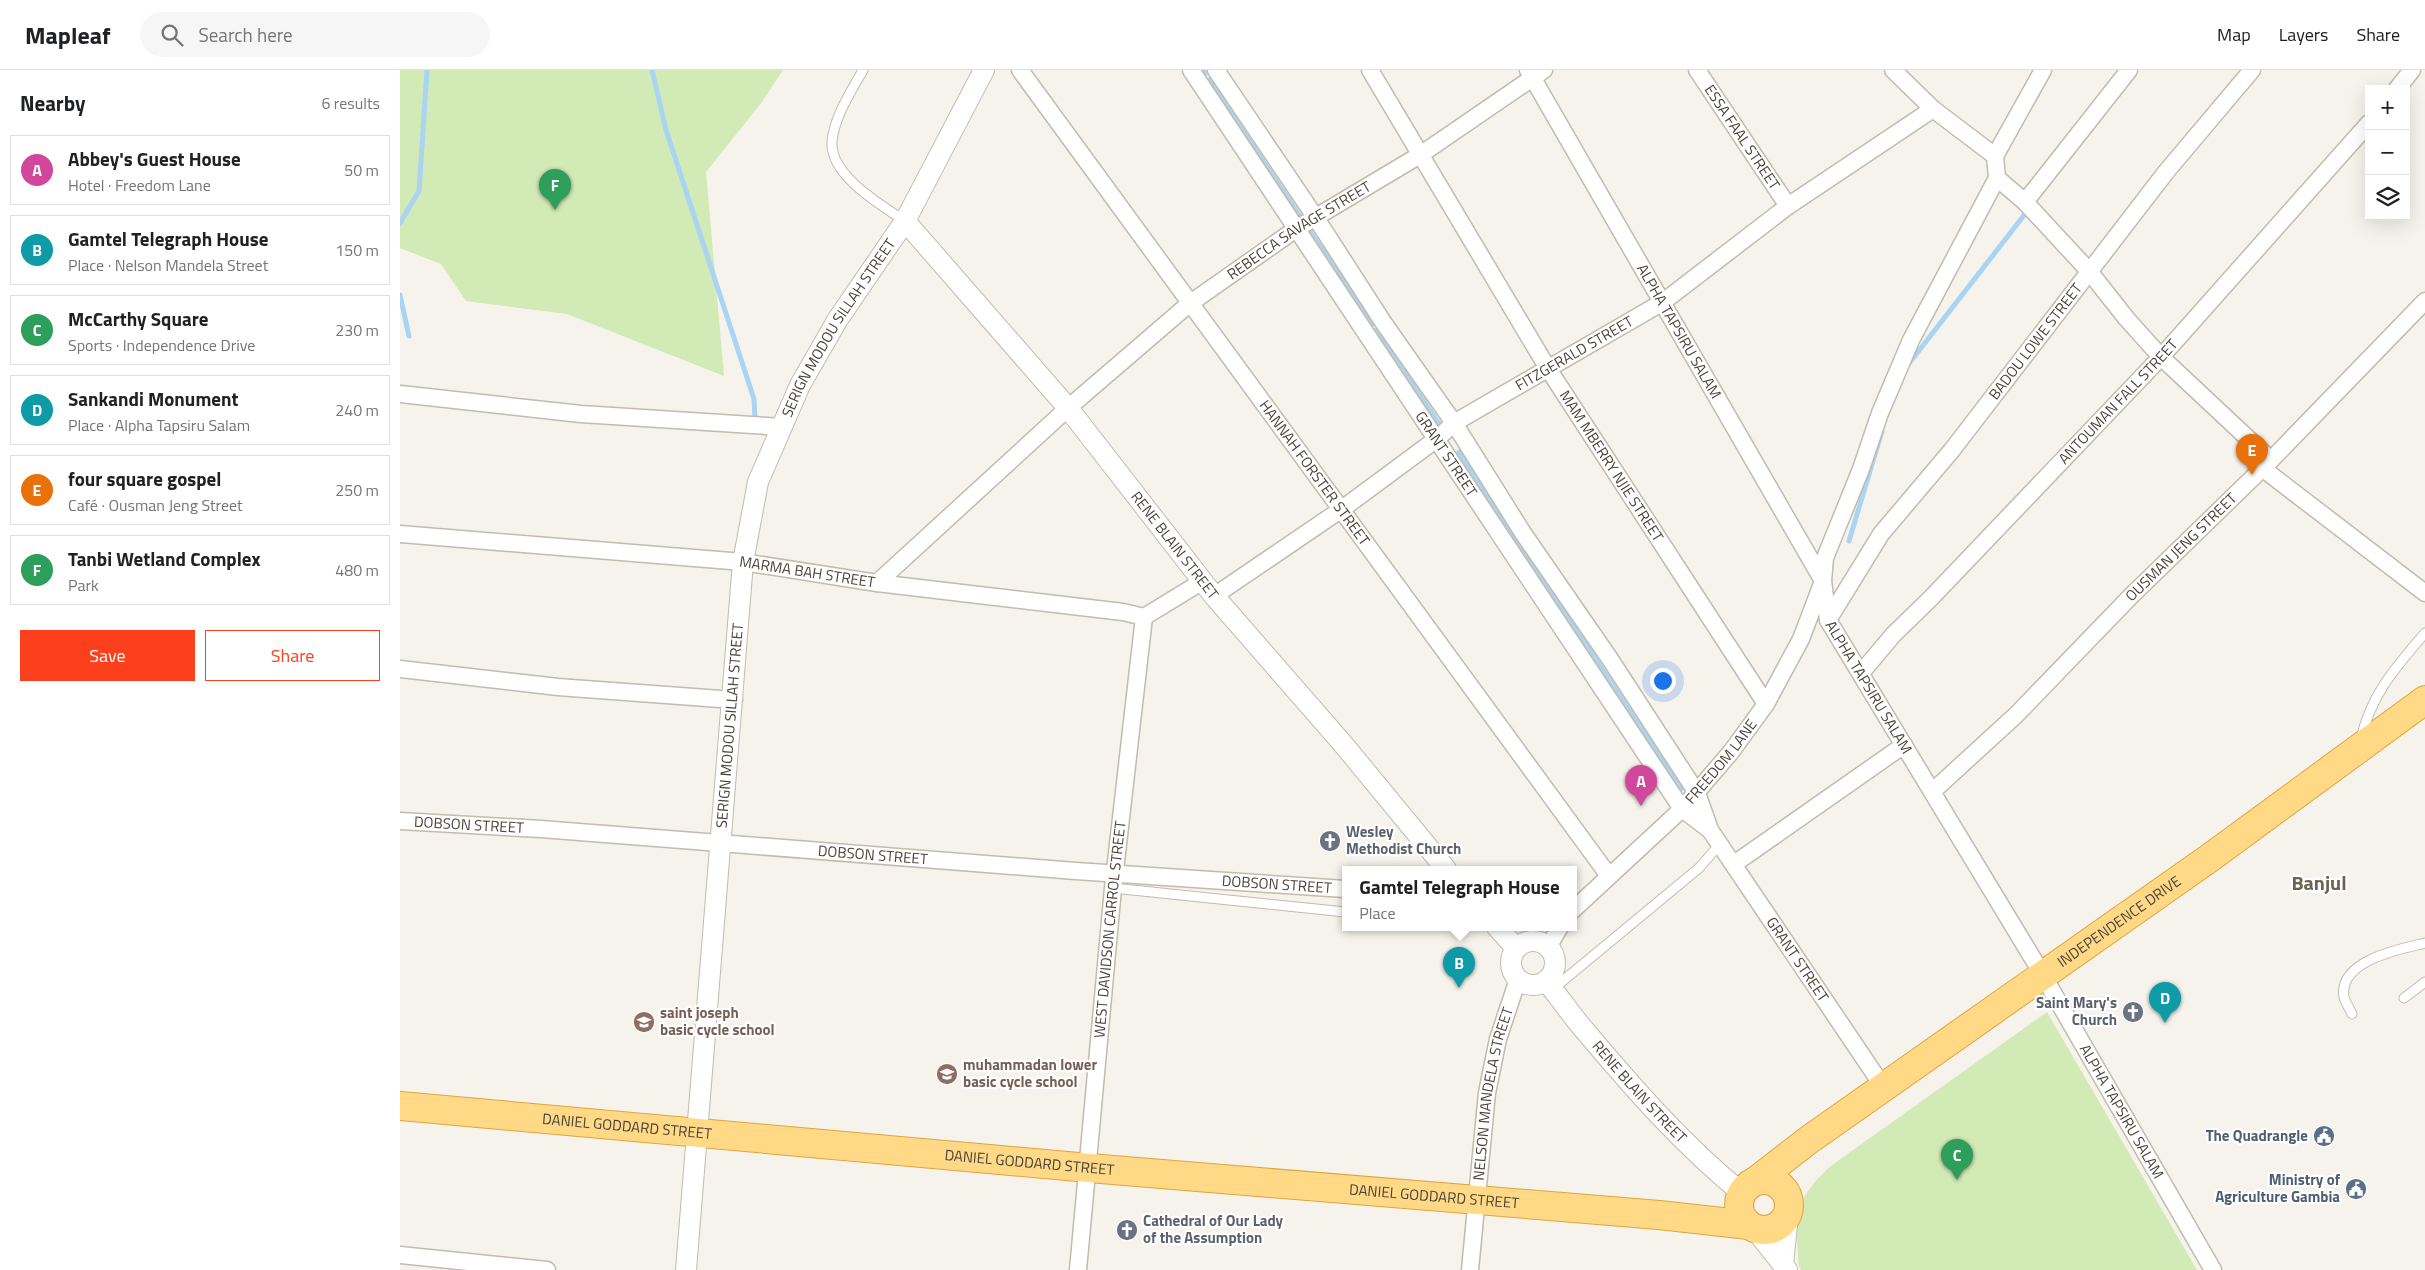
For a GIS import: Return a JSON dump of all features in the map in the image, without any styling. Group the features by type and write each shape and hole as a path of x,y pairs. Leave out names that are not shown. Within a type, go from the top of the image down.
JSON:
{"highway":[{"name":"INDEPENDENCE DRIVE","path":"1746,1191 1810,1139 2044,977 2359,750 2425,700"},
{"name":"DANIEL GODDARD STREET","path":"400,1106 1089,1168 1659,1215 1751,1226"},
{"path":"1786,1202 1775,1182 1746,1191 1740,1211 1751,1226 1769,1230 1783,1222 1786,1202 1810,1139"},
{"name":"DANIEL GODDARD STREET","path":"1659,1215 1746,1191"}],"street":[{"name":"SERIGN MODOU SILLAH STREET","path":"686,1270 720,843 734,700 743,562 758,482 800,385 838,319 905,221 984,70"},
{"name":"HANNAH FORSTER STREET","path":"1020,70 1608,876"},
{"name":"GRANT STREET","path":"1191,70 1438,438 1682,809 1715,837"},
{"name":"GRANT STREET","path":"1216,70 1316,218 1383,322 1454,422 1524,533 1610,659 1697,793 1715,837 1884,1088"},
{"name":"MAM MBERRY NJIE STREET","path":"1370,70 1547,367 1766,704"},
{"name":"ESSA FAAL STREET","path":"1697,70 1788,206"},
{"path":"1893,70 1933,109 1995,156"},
{"path":"1823,580 1825,558 1861,469 1880,413 1911,340 1997,178 1995,156 2043,70"},
{"path":"2025,202 2129,70"},
{"name":"BADOU LOWE STREET","path":"1828,620 1880,534 1952,450 2166,172 2252,70"},
{"path":"2400,85 2412,70"},
{"name":"REBECCA SAVAGE STREET","path":"877,583 1068,408 1189,304 1296,229 1420,155 1534,72"},
{"name":"ALPHA TAPSIRU SALAM","path":"1534,72 1663,302 1823,580 1828,620 2044,977 2214,1270"},
{"name":"FITZGERALD STREET","path":"1208,588 1342,509 1438,438 1454,422 1663,302 1788,206 1933,109"},
{"name":"ANTOUMAN FALL STREET","path":"1861,673 1893,635 1931,598 2162,356 2365,128"},
{"path":"1997,178 2025,202 2089,271 2126,318 2266,464 2425,593"},
{"name":"RENE BLAIN STREET","path":"905,221 1068,408 1208,588 1343,744 1444,866"},
{"name":"OUSMAN JENG STREET","path":"1933,791 2016,715 2132,595 2266,464 2425,301"},
{"path":"400,394 581,414 782,427"},
{"name":"MARMA BAH STREET","path":"400,534 743,562 877,583 1113,611 1144,617"},
{"name":"FREEDOM LANE","path":"1577,906 1682,809 1731,752 1766,704 1801,639 1823,580"},
{"path":"1144,617 1208,588"},
{"name":"WEST DAVIDSON CARROL STREET","path":"1078,1270 1089,1168 1114,881 1144,617"},
{"path":"400,669 558,687 734,700"},
{"path":"1734,864 1904,745"},
{"name":"DOBSON STREET","path":"400,821 540,829 720,843 1114,881 1342,889"},
{"path":"1501,931 1516,948"},
{"path":"1548,947 1558,931"},
{"path":"1528,941 1535,941 1548,947 1555,961 1549,985 1532,985 1518,979 1512,970 1510,962 1516,948 1528,941"},
{"name":"NELSON MANDELA STREET","path":"1470,1270 1487,1094 1498,1039 1518,979"},
{"name":"RENE BLAIN STREET","path":"1549,985 1586,1032 1702,1160 1746,1191"},
{"path":"1785,1267 1786,1202"},
{"path":"1751,1226 1785,1267"},
{"path":"400,1254 547,1270"}],"lane":[{"path":"864,70 845,102 834,130 832,143 836,158 846,176 867,195 905,221"},
{"path":"2359,750 2366,720 2378,692 2425,634"},
{"path":"1549,985 1699,868 1715,837"},
{"path":"1114,881 1342,912"},
{"path":"2352,1014 2344,996 2346,982 2359,966 2380,955 2425,943"},
{"path":"2404,998 2425,982"}],"green space":[{"path":"400,70 783,70 762,102 706,172 724,376 567,314 466,301 441,264 400,248"},
{"path":"2047,1012 2197,1270 1801,1270 1799,1267 1797,1235 1799,1210 1803,1199 1819,1177 1832,1165"}],"waterway":[{"path":"400,223 419,191 427,70"},
{"path":"652,70 666,130 754,399 755,420"},
{"path":"1203,70 1205,74"},
{"path":"1209,80 1299,215"},
{"path":"1907,366 2025,214"},
{"path":"1309,230 1373,324"},
{"path":"400,295 409,336"},
{"path":"1376,330 1439,424"},
{"path":"1849,541 1882,431"},
{"path":"1459,452 1681,789"}],"place":[{"name":"Tanbi Wetland Complex","path":"555,210"},
{"name":"four square gospel","path":"2252,475"},
{"name":"Abbey's Guest House","path":"1641,806"},
{"name":"Wesley Methodist Church","path":"1330,841"},
{"name":"Gamtel Telegraph House","path":"1459,988"},
{"name":"Saint Mary's Church","path":"2133,1012"},
{"name":"saint joseph basic cycle school","path":"644,1022"},
{"name":"Sankandi Monument","path":"2165,1023"},
{"name":"muhammadan lower basic cycle school","path":"947,1074"},
{"name":"The Quadrangle","path":"2324,1136"},
{"name":"McCarthy Square","path":"1957,1180"},
{"name":"Ministry of Agriculture Gambia","path":"2356,1189"},
{"name":"Cathedral of Our Lady of the Assumption","path":"1127,1230"}],"district":[{"name":"Banjul","path":"2319,883"}]}
